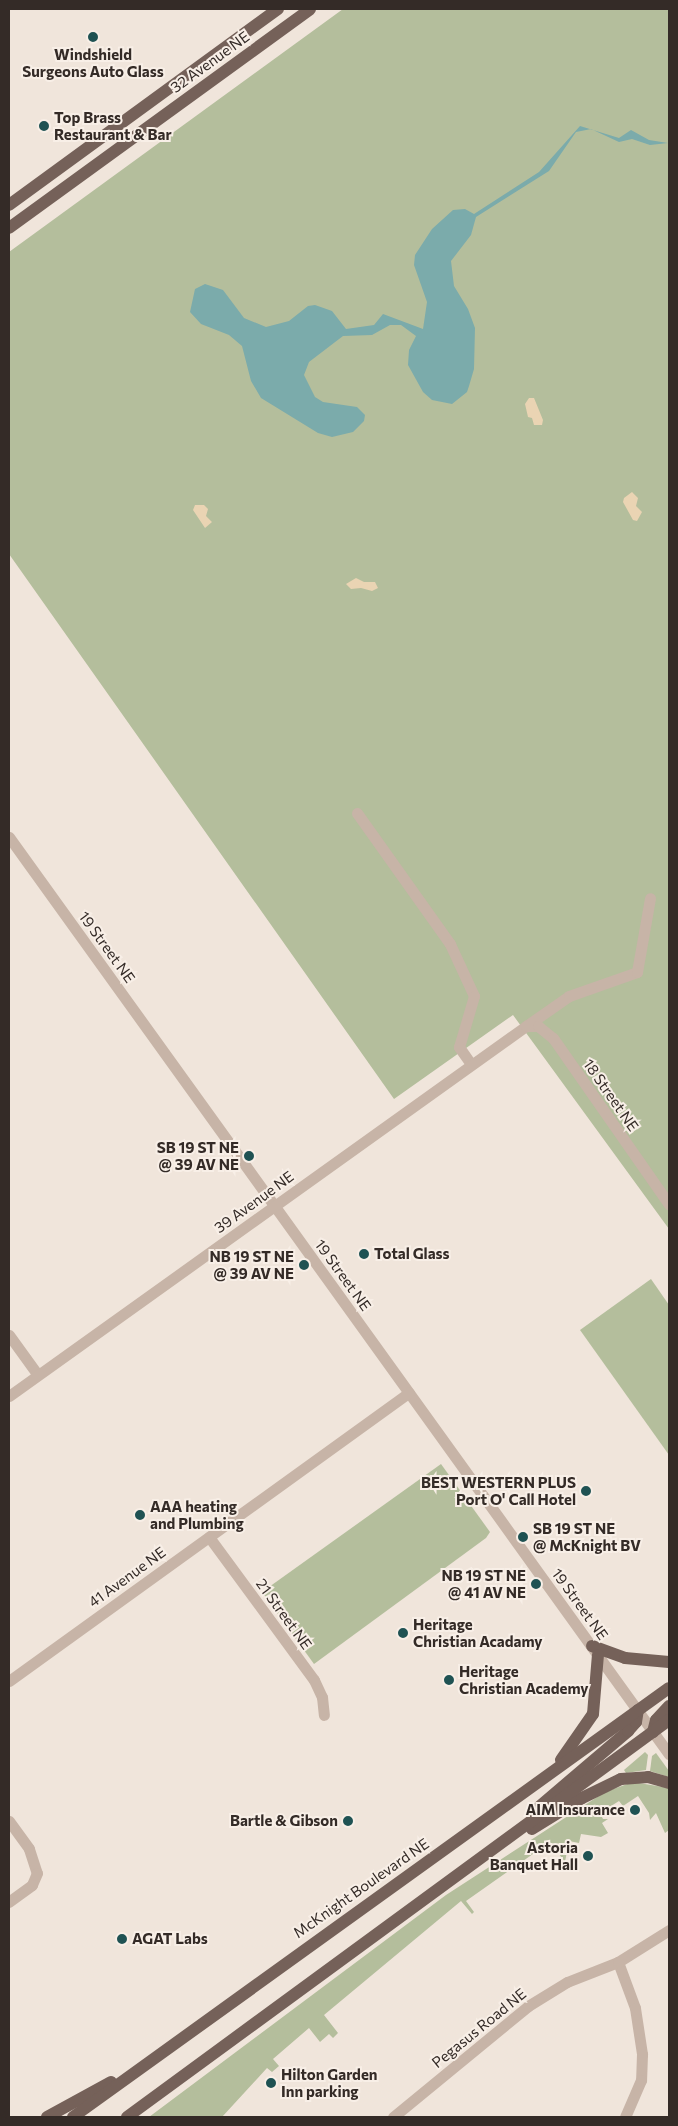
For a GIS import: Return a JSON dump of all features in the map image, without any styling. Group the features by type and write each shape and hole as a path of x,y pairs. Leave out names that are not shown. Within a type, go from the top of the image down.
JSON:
{"main road":[{"name":"32 Avenue NE","path":"9,205 278,9"},
{"name":"32 Avenue NE","path":"9,228 310,9"},
{"path":"550,1773 579,1738 593,1714 595,1650 625,1658 669,1662"},
{"name":"McKnight Boulevard NE","path":"74,2116 669,1688"},
{"path":"653,1732 656,1720 669,1706"},
{"path":"519,1829 547,1798 628,1731 636,1722 638,1710"},
{"path":"127,2117 669,1720"},
{"path":"486,1854 608,1784 648,1776 669,1783"},
{"path":"47,2117 84,2094 134,2071"},
{"path":"131,2117 142,2107"}],"street":[{"path":"357,813 450,944 474,996 459,1047 471,1064"},
{"name":"19 Street NE","path":"9,837 669,1754"},
{"name":"39 Avenue NE","path":"9,1396 471,1064 569,996 637,972 650,898"},
{"name":"18 Street NE","path":"521,1029 538,1026 553,1038 669,1204"},
{"path":"9,1335 38,1375"},
{"name":"41 Avenue NE","path":"9,1681 409,1392"},
{"name":"21 Street NE","path":"209,1537 314,1680 322,1697 324,1715"},
{"path":"9,1821 29,1849 37,1874 32,1885 9,1902"},
{"name":"Pegasus Road NE","path":"393,2117 528,2006 567,1982 618,1962 669,1930"},
{"path":"618,1962 635,2008 642,2054 640,2080 625,2117"}],"green space":[{"path":"343,9 669,9 669,1229 513,1015 394,1099 9,554 9,252"},
{"path":"651,1279 669,1305 669,1455 580,1330"},
{"path":"441,1464 490,1532 486,1538 314,1664 262,1592"},
{"path":"645,1752 648,1755 646,1770 626,1773 624,1770"},
{"path":"656,1753 669,1771 669,1777 650,1771 652,1756"},
{"path":"633,1782 669,1788 669,1830 665,1833 656,1813 650,1820 649,1813 638,1796 623,1806 619,1801 600,1813 603,1819 608,1819 602,1823 608,1833 601,1837 581,1834 579,1843 569,1841 565,1862 550,1842 466,1901 474,1912 472,1914 461,1901 324,2015 338,2033 333,2038 329,2034 320,2042 309,2028 273,2059 279,2066 272,2072 267,2068 222,2117 149,2117 446,1895 605,1792"}],"sand":[{"path":"529,398 534,398 543,420 542,425 534,425 532,418 528,417 525,404"},
{"path":"632,492 638,498 636,506 642,512 637,521 633,520 623,502 624,498"},
{"path":"195,505 204,505 208,509 206,516 212,522 205,528 193,510"},
{"path":"356,578 364,582 375,582 378,588 372,591 361,588 351,589 346,584"}],"water":[{"path":"580,126 590,129 576,132 549,171 476,217 471,235 451,261 454,286 468,309 475,328 474,369 469,386 467,392 452,404 432,400 423,392 408,365 409,350 416,336 401,325 390,325 372,335 343,336 309,362 304,375 315,397 323,402 357,407 365,415 364,421 353,432 332,437 318,433 261,398 251,381 242,346 229,335 201,324 190,312 195,289 205,284 223,290 244,318 266,327 289,321 308,306 315,305 332,311 346,329 374,325 383,314 423,329 427,302 414,265 415,255 432,229 453,210 465,209 474,214 539,172"},
{"path":"593,130 619,138 631,130 649,140 668,143 650,145 632,139 619,142"}],"place":[{"name":"Windshield Surgeons Auto Glass","path":"93,37"},
{"name":"Top Brass Restaurant & Bar","path":"44,126"},
{"name":"SB 19 ST NE @ 39 AV NE","path":"249,1156"},
{"name":"Total Glass","path":"364,1254"},
{"name":"NB 19 ST NE @ 39 AV NE","path":"304,1265"},
{"name":"BEST WESTERN PLUS Port O' Call Hotel","path":"586,1491"},
{"name":"AAA heating and Plumbing","path":"140,1515"},
{"name":"SB 19 ST NE @ McKnight BV","path":"523,1537"},
{"name":"NB 19 ST NE @ 41 AV NE","path":"536,1584"},
{"name":"Heritage Christian Acadamy","path":"403,1633"},
{"name":"Heritage Christian Academy","path":"449,1680"},
{"name":"AIM Insurance","path":"635,1810"},
{"name":"Bartle & Gibson","path":"348,1821"},
{"name":"Astoria Banquet Hall","path":"588,1856"},
{"name":"AGAT Labs","path":"122,1939"},
{"name":"Hilton Garden Inn parking","path":"271,2083"}]}
